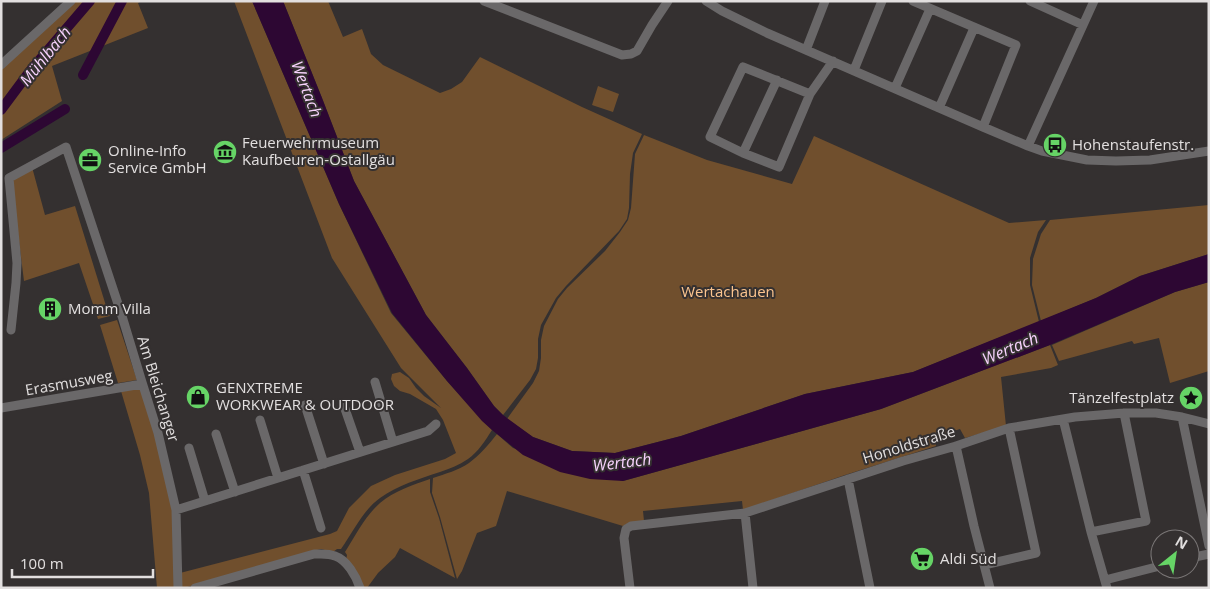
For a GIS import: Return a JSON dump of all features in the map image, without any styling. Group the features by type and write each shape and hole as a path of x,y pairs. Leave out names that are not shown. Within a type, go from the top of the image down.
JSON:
{"street":[{"path":"1,65 71,1"},
{"path":"484,1 499,4 622,55 637,51 668,1"},
{"path":"706,1 749,24 806,50 1028,146 1087,160 1116,161 1150,160 1209,150"},
{"path":"806,50 825,1"},
{"path":"854,70 882,1"},
{"path":"913,1 1016,45 983,127"},
{"path":"1028,146 1094,1"},
{"path":"1036,2 1082,24"},
{"path":"895,88 930,9"},
{"path":"939,108 974,28"},
{"path":"810,94 743,67 710,137 743,153 779,167 810,94 832,61"},
{"path":"743,153 777,80"},
{"name":"Am Bleichanger","path":"5,179 66,147 122,316 158,433 176,510 178,588"},
{"path":"5,179 16,263 11,330"},
{"path":"375,382 393,442"},
{"name":"Erasmusweg","path":"1,408 142,384"},
{"path":"305,405 324,464"},
{"path":"344,406 360,452"},
{"path":"1091,532 1146,521 1124,412"},
{"name":"Honoldstraße","path":"630,588 624,533 631,526 744,513 1009,428 1124,412 1156,413 1209,424"},
{"path":"1182,417 1204,502 1209,546"},
{"path":"1063,419 1106,584 1150,569"},
{"path":"260,420 278,478"},
{"path":"176,510 428,431 436,424"},
{"path":"984,566 1036,553 1009,428"},
{"path":"216,434 235,492"},
{"path":"956,446 990,588"},
{"path":"188,448 205,501"},
{"path":"303,470 321,528"},
{"path":"848,479 870,588"},
{"path":"744,513 753,588"},
{"path":"195,588 314,554 325,554 339,558 358,580 360,588"}],"green space":[{"path":"74,1 141,1 138,3 148,28 52,66 62,101 1,140 1,69"},
{"path":"234,1 252,1 339,204 391,313 447,381 492,430 478,450 465,461 447,470 401,486 380,498 363,515 341,549 333,552 321,549 180,588 180,573 337,531 349,508 371,486 395,475 445,459 456,453 443,420 436,409 410,394 400,391 394,386 391,379 392,374 400,372 409,378 424,396 441,408 401,368 332,258"},
{"path":"283,1 328,1 343,37 362,29 371,54 383,65 440,93 462,82 480,57 642,134 633,153 627,219 619,231 556,298 541,325 536,369 530,380 503,415 494,406 426,315 354,181"},
{"path":"598,86 619,94 613,112 592,105"},
{"name":"Wertachauen","path":"644,135 707,160 792,184 814,136 1009,223 1046,220 1038,232 1030,258 1030,285 1039,322 913,372 805,394 681,436 615,453 572,451 533,437 507,419 533,383 539,371 544,326 558,299 605,251 628,220 631,208 635,154"},
{"path":"32,167 45,215 75,206 107,309 116,307 118,314 98,319 79,263 24,281 11,178"},
{"path":"1209,205 1209,254 1140,276 1096,298 1041,321 1032,285 1033,259 1041,234 1050,220"},
{"path":"1209,282 1209,371 1170,383 1159,338 1134,344 1132,341 1059,361 1052,345 1175,292"},
{"path":"117,320 137,380 118,383 100,325"},
{"path":"1050,345 1058,365 1001,377 1006,426 965,438 960,429 935,437 936,446 743,510 742,501 643,511 644,521 629,523 623,526 507,491 496,526 477,533 457,579 432,493 433,478 469,463 481,453 497,434 513,448 623,481 881,409"},
{"path":"141,388 160,453 173,510 175,588 157,588 149,493 121,391"},
{"path":"430,479 430,492 455,578 400,548 395,557 378,573 367,588 363,588 346,560 347,555 345,552 357,532 370,514 385,499"}],"water":[{"name":"Wertach","path":"252,1 283,1 354,181 426,315 494,406 503,415 533,437 572,451 615,453 681,436 805,394 913,372 1096,298 1140,276 1209,254 1209,282 1175,292 1050,345 881,409 623,481 590,479 560,472 523,455 482,421 392,313 339,204"}],"waterway":[{"name":"Mühlbach","path":"1,110 30,71 90,1"},
{"name":"Mühlbach","path":"83,75 122,1"},
{"name":"Mühlbach","path":"1,148 65,109"}],"place":[{"name":"Hohenstaufenstr.","path":"1055,145"},
{"name":"Feuerwehrmuseum Kaufbeuren-Ostallgäu","path":"225,152"},
{"name":"Online-Info Service GmbH","path":"90,160"},
{"name":"Momm Villa","path":"50,309"},
{"name":"GENXTREME WORKWEAR & OUTDOOR","path":"198,397"},
{"name":"Tänzelfestplatz","path":"1191,398"},
{"name":"Aldi Süd","path":"922,559"}]}
